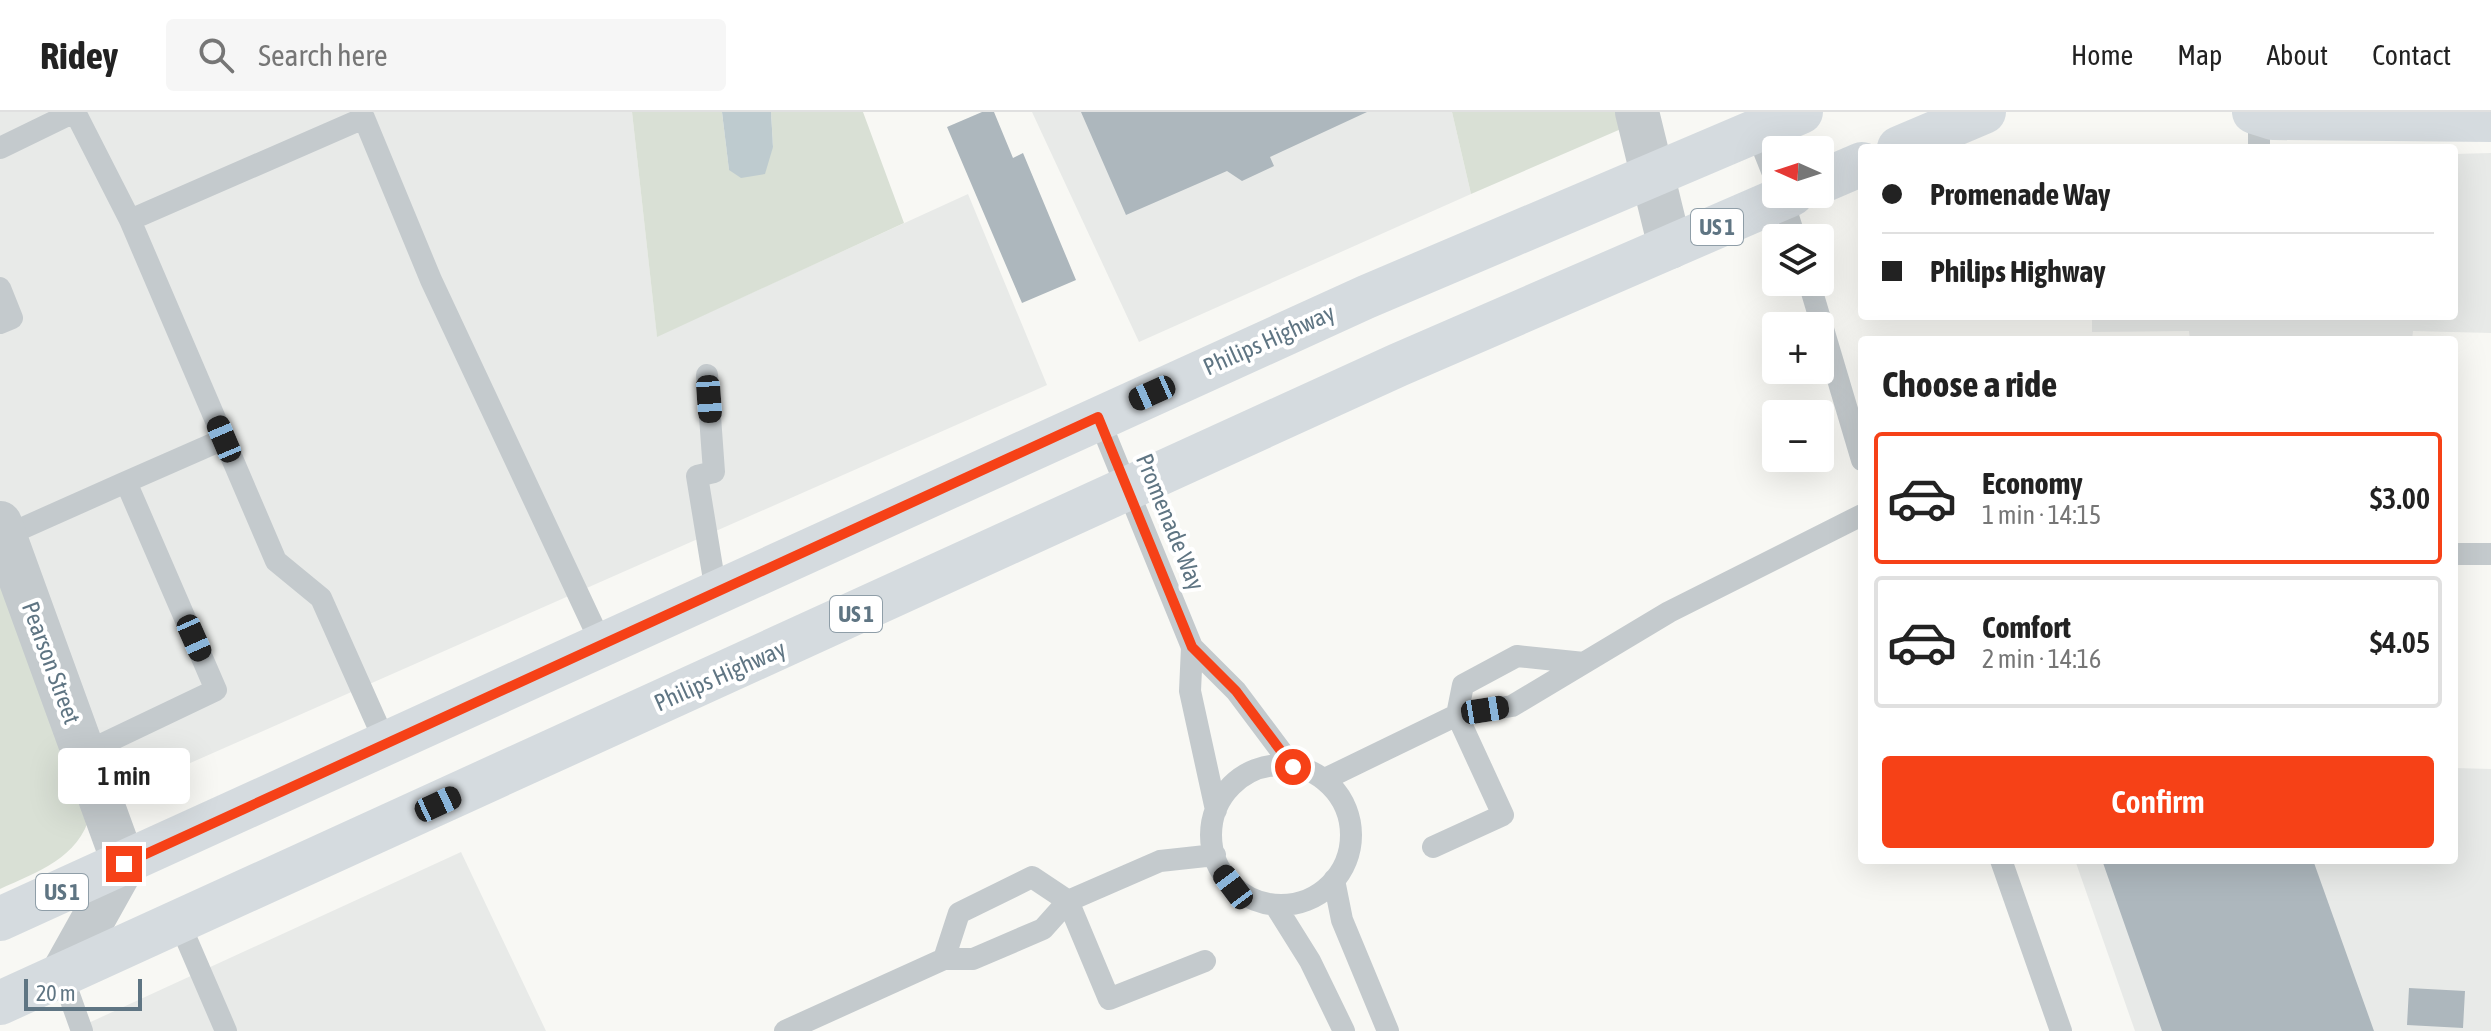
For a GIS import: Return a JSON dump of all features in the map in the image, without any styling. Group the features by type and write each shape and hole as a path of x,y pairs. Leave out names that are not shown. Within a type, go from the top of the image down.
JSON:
{"main road":[{"name":"Philips Highway","path":"0,919 1098,417 1652,173 1801,112"},
{"path":"1908,144 1984,112"},
{"path":"2257,125 2491,120"},
{"name":"Philips Highway","path":"1834,177 1858,166"},
{"name":"Philips Highway","path":"0,1003 1398,365 1766,208"}],"street":[{"path":"1637,112 1670,247"},
{"name":"Pearson Street","path":"2,530 124,864"},
{"path":"62,975 124,864"}],"lane":[{"path":"0,148 74,112 130,220 276,561 321,598 386,744"},
{"path":"130,220 364,118 431,280 602,645"},
{"path":"1756,131 1762,142"},
{"path":"0,288 12,318 0,323"},
{"path":"1813,296 1858,447"},
{"path":"707,375 714,472 697,476 716,592"},
{"name":"Promenade Way","path":"1098,417 1192,647 1236,691 1293,767"},
{"path":"2,530 126,482 224,439"},
{"path":"84,753 216,690 126,482"},
{"path":"1325,779 1457,715 1512,706 1669,612 1858,517"},
{"path":"2458,554 2491,554"},
{"name":"Promenade Way","path":"1192,647 1190,691 1216,810"},
{"path":"1433,847 1503,815 1457,715 1463,685 1517,656 1584,663"},
{"path":"1282,765 1325,779 1340,797 1349,817 1351,839 1346,861 1334,880 1317,895 1297,903 1275,905 1253,900 1233,887 1219,867 1211,845 1216,810 1237,780 1258,768 1282,765"},
{"path":"785,1031 944,959 973,959 1043,929 1068,901 1160,861 1215,855"},
{"path":"2002,864 2061,1031"},
{"path":"944,959 959,913 1032,877 1068,901 1109,999 1205,961"},
{"path":"1334,880 1342,920 1388,1031"},
{"path":"1275,905 1310,961 1344,1031"},
{"path":"179,922 226,1031"},
{"path":"62,975 82,1031"}],"shaded area":[{"path":"0,112 632,112 657,336 968,194 1047,385 86,809 0,569"},
{"path":"632,112 722,112 729,170 773,147 771,112 863,112 904,223 657,337"},
{"path":"722,112 771,112 773,147 765,174 741,178 729,170"},
{"path":"1032,112 1452,112 1471,194 1139,342"},
{"path":"1452,112 1618,112 1621,129 1471,194"},
{"path":"2491,153 2491,333 2413,331 2412,336 2190,336 2189,331 2092,332 2092,320 2458,320 2458,154"},
{"path":"0,569 90,815 84,830 66,853 55,862 0,889"},
{"path":"2458,768 2491,769 2491,1031 2135,1031 2076,864 2458,864"},
{"path":"461,852 546,1031 71,1031"}],"building":[{"path":"982,112 994,112 1013,158 1023,153 1076,280 1022,303 947,127"},
{"path":"1081,112 1367,112 1270,157 1274,166 1242,181 1227,171 1126,215"},
{"path":"2103,864 2314,864 2374,1031 2162,1031"},
{"path":"2409,988 2465,991 2463,1028 2407,1025"}],"route":[{"path":"124,864 1098,417 1192,647 1236,691 1293,767"}]}
